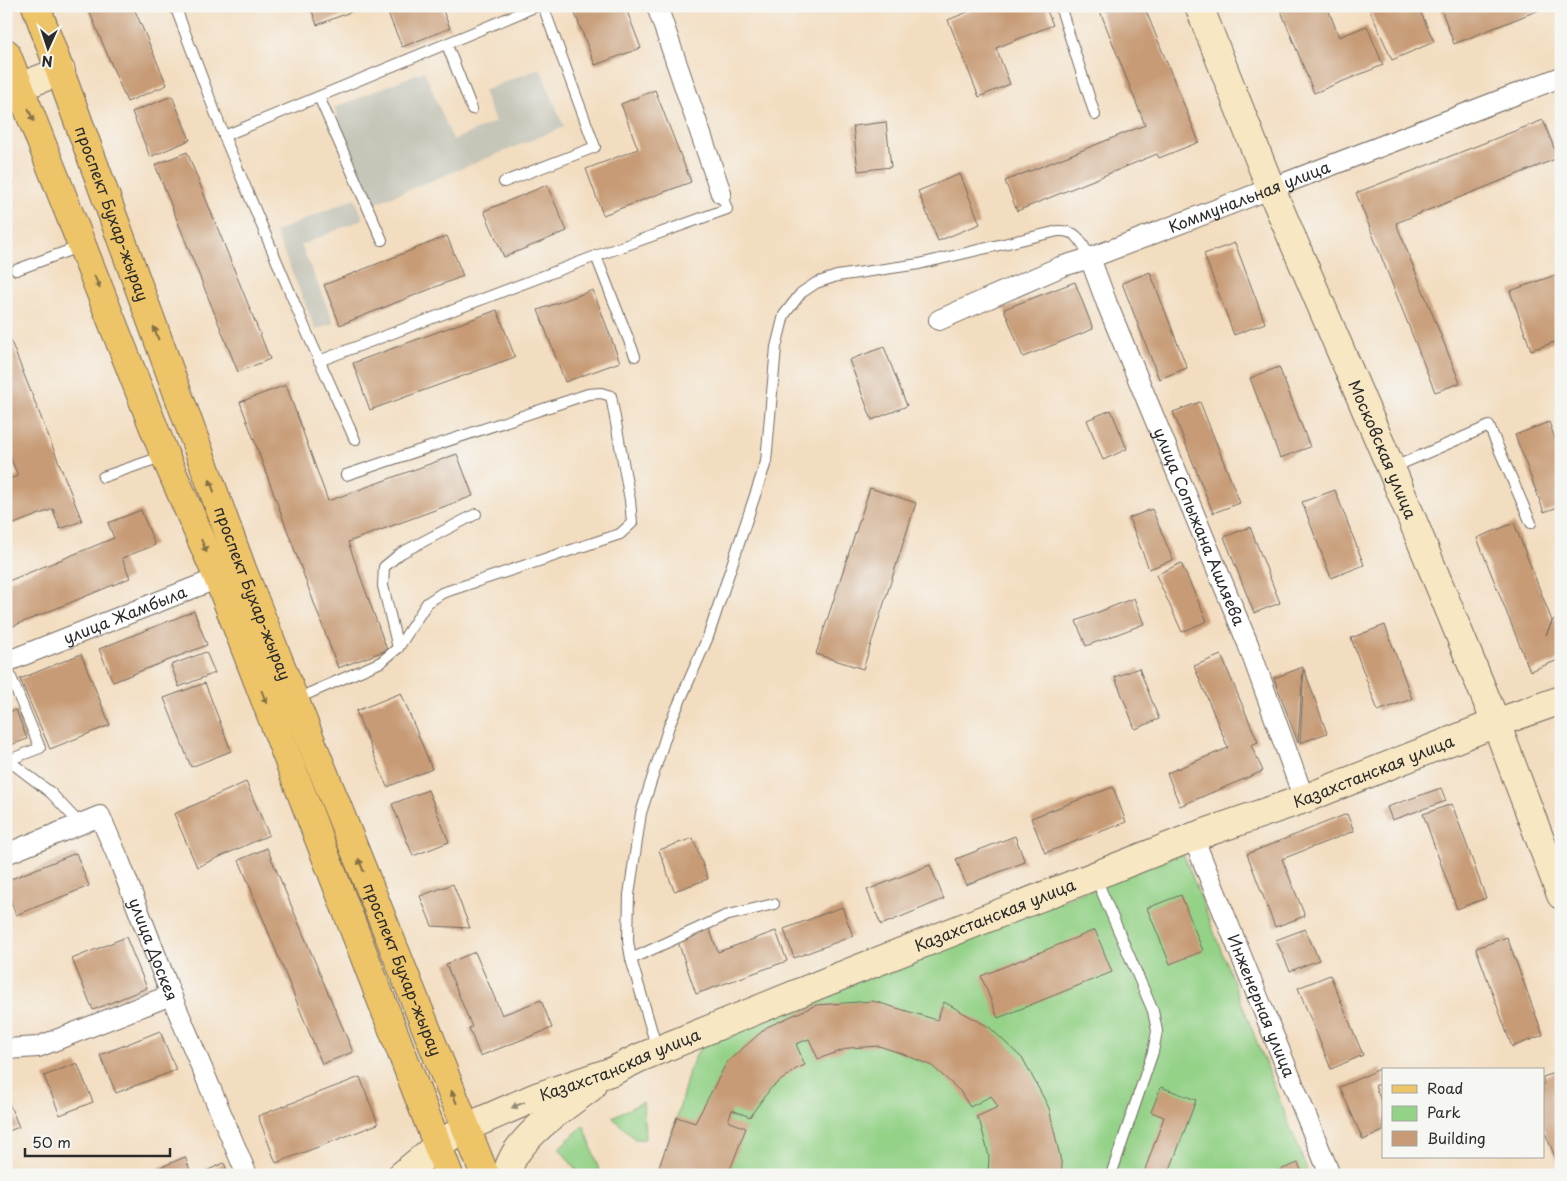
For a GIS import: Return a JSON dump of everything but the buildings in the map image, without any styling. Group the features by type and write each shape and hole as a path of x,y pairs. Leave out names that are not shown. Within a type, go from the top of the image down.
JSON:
{"main road":[{"name":"проспект Бухар-жырау","path":"36,6 61,71 230,574 449,1175"},
{"name":"Московская улица","path":"1198,6 1271,189 1391,468 1496,723 1561,894"},
{"name":"проспект Бухар-жырау","path":"6,53 13,89 82,245 165,456 230,574 295,699 485,1175"},
{"path":"13,89 61,71"},
{"name":"Казахстанская улица","path":"402,1175 438,1146 467,1127 536,1097 613,1071 657,1050 1193,837 1304,799 1496,723 1561,700"},
{"path":"506,1175 516,1152 530,1136 545,1122 613,1071"}],"street":[{"path":"657,6 721,193"},
{"name":"Коммунальная улица","path":"939,320 1060,267 1090,258 1561,77"},
{"name":"улица Сопыжана Ашляева","path":"1090,258 1107,304 1248,644 1304,799"},
{"name":"улица Жамбыла","path":"6,663 230,574"},
{"name":"улица Доскея","path":"6,854 100,816 171,995 247,1175"},
{"name":"Инженерная улица","path":"1193,837 1330,1175"},
{"path":"6,1049 38,1047 171,995"}],"lane":[{"path":"175,6 224,136 319,361 355,440"},
{"path":"224,136 537,6"},
{"path":"504,182 595,147 544,6"},
{"path":"1060,6 1095,115"},
{"path":"447,45 472,109"},
{"path":"319,97 382,240"},
{"path":"319,361 726,208 721,193"},
{"path":"657,1050 631,959 628,941 629,895 641,813 669,726 708,637 766,462 776,347 784,316 801,293 816,283 837,276 919,264 1058,231 1068,231 1077,235 1090,258"},
{"path":"16,270 82,245"},
{"path":"596,256 635,356"},
{"path":"295,699 381,662 398,648 427,603 442,592 620,534 632,523 630,500 611,396 601,393 588,394 346,475"},
{"path":"1391,468 1489,426 1531,523"},
{"path":"103,477 165,456"},
{"path":"398,648 384,586 384,566 401,553 476,514"},
{"path":"6,663 40,748 7,761"},
{"path":"7,761 51,793 80,824"},
{"path":"1095,876 1153,1011 1157,1032 1153,1052 1111,1175"},
{"path":"631,959 724,916 774,904"}],"shaded area":[{"path":"540,68 564,127 373,204 334,108 424,71 453,140 495,122 483,91"},
{"path":"355,198 363,219 301,245 334,323 316,330 275,232"}],"green space":[{"path":"1183,853 1309,1175 656,1175 677,1117 689,1071 702,1042"},
{"path":"643,1102 645,1139 635,1139 612,1117"},
{"path":"584,1125 599,1170 596,1175 580,1175 559,1148"}]}
